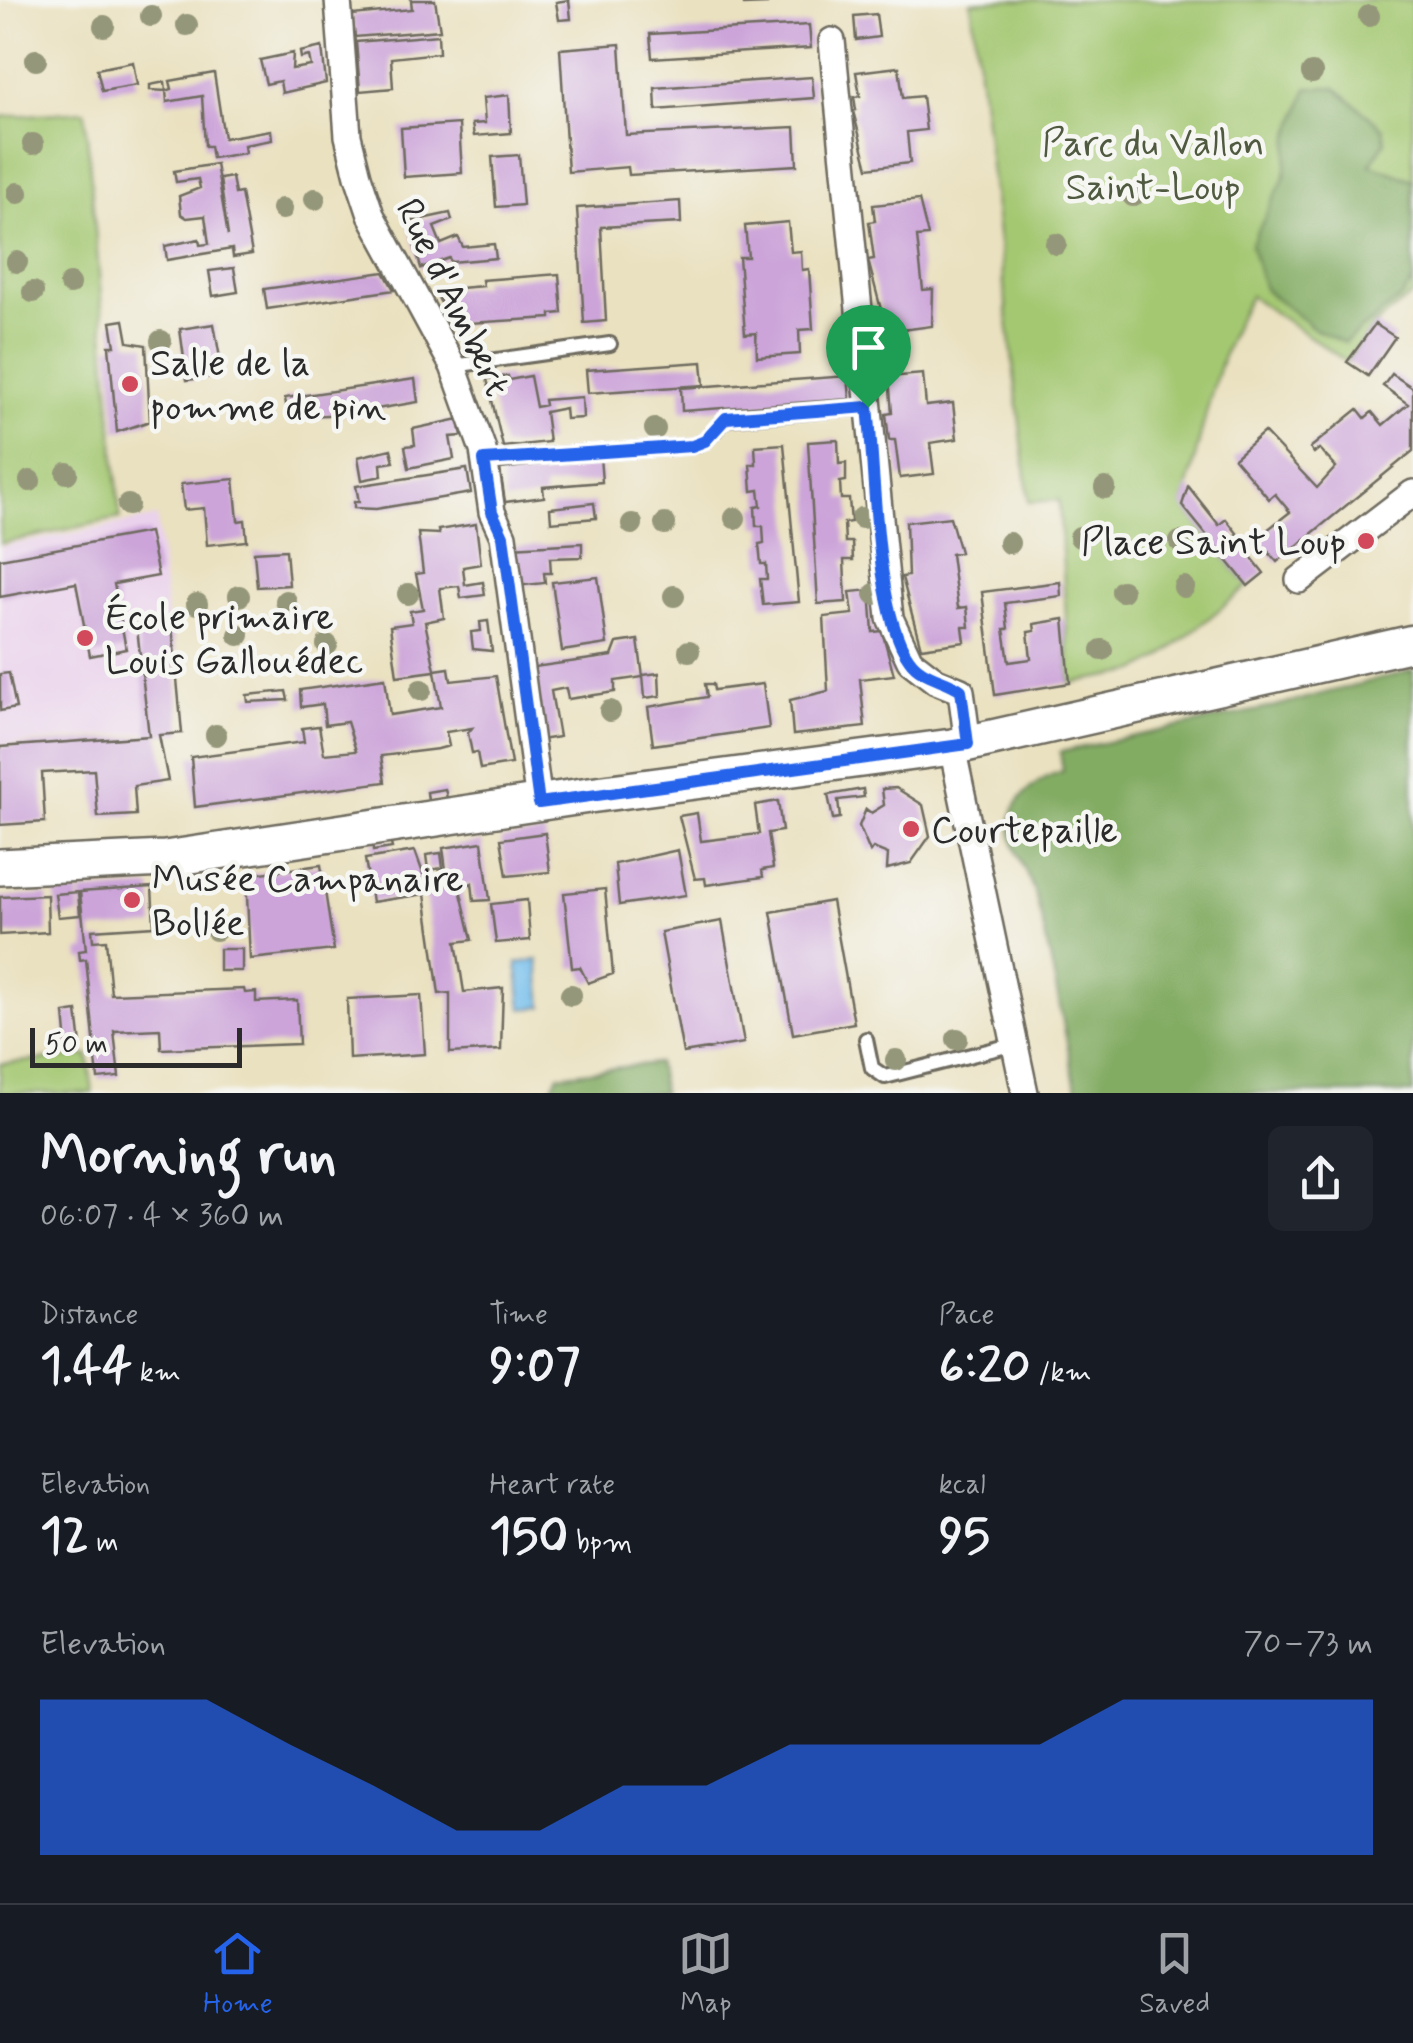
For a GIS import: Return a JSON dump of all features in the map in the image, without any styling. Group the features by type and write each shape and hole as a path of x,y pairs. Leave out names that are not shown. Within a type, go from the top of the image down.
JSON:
{"main road":[{"path":"0,866 165,859 960,746 1413,643"}],"street":[{"name":"Rue d'Ambert","path":"338,0 348,136 358,176 371,215 453,366 484,460 492,512 503,536 539,803"},
{"path":"832,40 890,618 910,661 936,681 961,690 960,746 1025,1093"},
{"path":"1298,580 1413,494"}],"lane":[{"path":"453,366 610,344"},
{"path":"484,460 692,446 705,441 726,418 868,407"},
{"path":"866,1039 872,1068 885,1077 1015,1044"}],"shaded area":[{"name":"École primaire Louis Gallouédec","path":"157,517 178,730 0,745 0,547"}],"green space":[{"name":"Parc du Vallon Saint-Loup","path":"1413,0 1413,295 1375,324 1347,362 1250,296 1218,372 1183,505 1248,586 1159,659 1134,672 1070,683 1059,500 1029,502 971,2"},
{"path":"1335,87 1383,128 1385,142 1370,165 1413,180 1413,281 1403,296 1344,343 1316,330 1264,289 1251,245 1285,176 1290,136 1308,88"},
{"path":"85,111 120,518 0,544 0,117"},
{"path":"1413,670 1413,1093 1077,1093 1037,902 1011,832 1017,803 1038,782 1063,771 1060,752 1268,708"},
{"path":"88,1055 93,1093 0,1093 0,1064"},
{"path":"657,1063 663,1093 549,1093 558,1075"}],"water":[{"path":"538,960 543,1007 522,1009 517,963"}],"building":[{"path":"411,0 435,0 440,30 355,37 352,15 412,9"},
{"path":"569,0 571,19 559,20 556,2"},
{"path":"743,0 767,0 767,4 744,5"},
{"path":"876,14 879,37 856,40 854,16"},
{"path":"809,25 811,48 652,58 650,34"},
{"path":"438,35 439,53 391,58 393,88 360,91 356,42"},
{"path":"620,44 626,135 795,127 797,165 629,175 628,167 568,172 560,49"},
{"path":"322,47 326,83 282,93 280,81 266,84 260,60 293,53 292,69 311,66 309,56 301,58 300,52"},
{"path":"133,62 137,85 102,91 97,69"},
{"path":"899,67 903,98 922,96 926,130 907,132 910,163 868,168 853,111 854,97 860,96 856,72"},
{"path":"214,73 224,138 271,130 272,140 244,145 245,153 212,158 210,146 205,146 202,96 167,102 166,91 172,89 170,81"},
{"path":"812,77 814,98 656,110 655,88"},
{"path":"165,82 166,91 150,90 150,85"},
{"path":"509,95 511,133 474,136 472,124 485,123 483,98"},
{"path":"459,124 462,173 404,177 401,128"},
{"path":"519,155 523,205 496,207 492,157"},
{"path":"216,164 228,236 220,179 232,177 235,194 241,193 252,254 233,257 232,249 167,260 165,246 199,239 200,245 209,244 205,216 187,218 181,214 179,196 200,188 198,179 176,182 174,171"},
{"path":"919,200 928,236 917,237 923,290 933,289 932,326 887,332 868,260 874,259 869,222 875,221 873,205"},
{"path":"680,201 681,223 601,227 606,321 584,323 577,208"},
{"path":"450,213 452,220 434,227 441,244 458,237 463,247 494,244 496,258 451,262 449,258 421,268 408,222"},
{"path":"788,222 791,252 801,251 802,270 809,269 813,329 799,330 800,354 757,357 756,333 745,334 739,257 748,257 745,226"},
{"path":"234,268 238,292 213,296 209,271"},
{"path":"384,272 394,290 267,309 264,289"},
{"path":"559,274 562,313 551,314 551,318 453,324 451,308 444,309 434,290 483,286 482,280"},
{"name":"Salle de la pomme de pin","path":"124,320 128,342 146,345 150,421 117,432 109,346 115,346 111,322"},
{"path":"214,324 223,375 187,380 180,329"},
{"path":"1375,324 1395,337 1368,376 1347,362"},
{"path":"702,362 704,385 588,393 586,370"},
{"path":"923,374 926,406 953,403 957,439 930,443 934,474 900,478 895,440 889,440 886,414 892,413 889,377"},
{"path":"1392,374 1413,388 1413,451 1277,562 1257,538 1290,512 1275,494 1269,499 1234,458 1264,432 1317,488 1336,467 1319,449 1314,453 1310,448 1358,409 1365,418 1372,412 1383,425 1408,404 1383,386"},
{"path":"508,376 509,380 530,376 536,407 545,405 544,400 582,397 583,418 566,419 565,408 545,412 549,442 503,447 487,379"},
{"path":"848,376 850,399 682,411 681,388"},
{"path":"415,379 418,402 347,414 288,417 285,398"},
{"path":"459,419 462,436 450,437 454,459 409,468 405,446 415,445 413,429"},
{"path":"838,440 839,464 846,463 846,481 840,482 841,499 849,499 851,522 844,523 845,542 852,542 853,560 844,560 846,602 818,604 808,442"},
{"path":"784,444 799,602 763,605 760,579 767,579 759,544 764,543 763,526 756,526 755,507 761,506 759,490 752,491 750,464 756,464 755,446"},
{"path":"391,449 394,462 381,464 382,476 362,480 358,457"},
{"path":"600,457 602,482 543,487 544,497 505,502 500,469"},
{"path":"467,469 471,493 376,509 354,508 354,502 359,502 356,486"},
{"path":"234,479 238,521 245,520 247,541 207,545 204,508 184,510 181,484"},
{"path":"1188,486 1219,525 1226,519 1237,533 1229,544 1237,539 1264,573 1248,586 1182,505"},
{"path":"594,503 596,518 551,522 550,508"},
{"path":"950,517 960,552 951,554 958,608 967,607 969,627 963,627 965,642 921,648 902,577 908,576 906,522"},
{"path":"476,524 481,564 463,567 465,585 483,582 485,595 461,598 459,586 440,588 444,618 425,622 435,670 449,668 451,681 496,676 511,764 480,769 468,733 472,728 446,732 449,746 381,756 385,782 195,807 191,757 304,742 302,728 319,726 324,754 356,751 347,722 325,725 323,704 301,707 300,690 385,678 390,715 441,707 435,671 397,676 390,626 412,623 410,611 423,609 416,574 423,573 418,533 439,534 438,530"},
{"path":"149,532 158,576 114,584 126,649 90,656 76,583 0,597 0,559"},
{"path":"582,543 582,557 550,558 551,573 544,573 545,583 516,586 511,547"},
{"path":"286,550 289,585 257,587 254,552"},
{"path":"598,577 607,644 562,651 552,582"},
{"path":"1060,582 1061,596 1005,603 1008,629 1004,629 1009,662 1031,659 1028,632 1035,631 1034,624 1064,619 1070,683 995,695 982,592"},
{"path":"870,590 873,632 882,631 894,675 860,679 865,727 793,735 790,700 828,691 824,617 853,614 850,592"},
{"path":"488,621 492,651 473,649 471,632 481,631 480,622"},
{"path":"172,625 182,733 159,735 168,781 134,786 136,815 98,817 94,770 42,773 45,822 0,825 0,747 149,736 137,628"},
{"path":"638,640 643,677 615,681 615,692 568,699 566,688 551,691 559,737 540,740 527,668 612,656 617,643"},
{"path":"9,673 16,708 0,711 0,674"},
{"path":"659,673 660,696 645,698 643,675"},
{"path":"705,684 713,684 714,690 763,684 769,728 653,745 648,707 707,697"},
{"path":"286,691 288,700 248,702 247,695"},
{"path":"896,788 923,805 930,836 911,863 887,869 888,854 873,848 870,852 859,826 866,809 871,813 884,805 882,789"},
{"path":"445,789 447,798 428,801 427,792"},
{"path":"863,789 864,797 838,800 840,818 833,819 828,795"},
{"path":"778,801 782,831 768,833 773,868 762,870 763,877 706,885 705,878 695,879 679,816 697,813 701,841 759,834 755,805"},
{"path":"545,833 550,872 507,876 501,839"},
{"path":"390,840 392,848 373,851 372,842"},
{"path":"482,842 490,900 474,901 472,883 460,889 472,940 456,942 464,992 503,988 501,1050 450,1053 450,993 439,994 425,894 372,902 365,859 415,851 424,876 419,881 447,877 443,848"},
{"path":"678,850 686,895 619,905 615,864"},
{"path":"441,853 443,868 428,870 426,855"},
{"path":"321,865 334,950 250,959 246,875"},
{"path":"152,887 154,926 92,930 93,941 106,940 111,994 244,989 245,993 256,992 256,1002 297,1000 299,1044 161,1049 160,1029 114,1031 119,1077 98,1079 86,959 80,960 79,951 86,950 80,892"},
{"path":"605,889 613,974 588,983 580,967 572,968 564,893"},
{"path":"78,892 80,915 58,917 55,894"},
{"path":"47,895 48,932 0,935 0,897"},
{"path":"527,900 530,940 496,943 491,904"},
{"path":"832,901 854,1023 793,1034 771,912"},
{"path":"722,921 744,1043 683,1053 661,932"},
{"path":"219,949 242,949 242,971 219,971"},
{"path":"421,995 425,1054 349,1059 347,999"},
{"path":"77,1011 81,1045 67,1046 64,1013"}],"place":[{"name":"Salle de la pomme de pin","path":"130,384"},
{"name":"Place Saint Loup","path":"1366,541"},
{"name":"École primaire Louis Gallouédec","path":"85,638"},
{"name":"Courtepaille","path":"911,829"},
{"name":"Musée Campanaire Bollée","path":"132,900"}],"route":[{"path":"868,407 890,618 910,661 936,681 961,690 968,744 539,803 503,536 492,512 484,460 692,446 705,441 726,418 868,407"}]}
